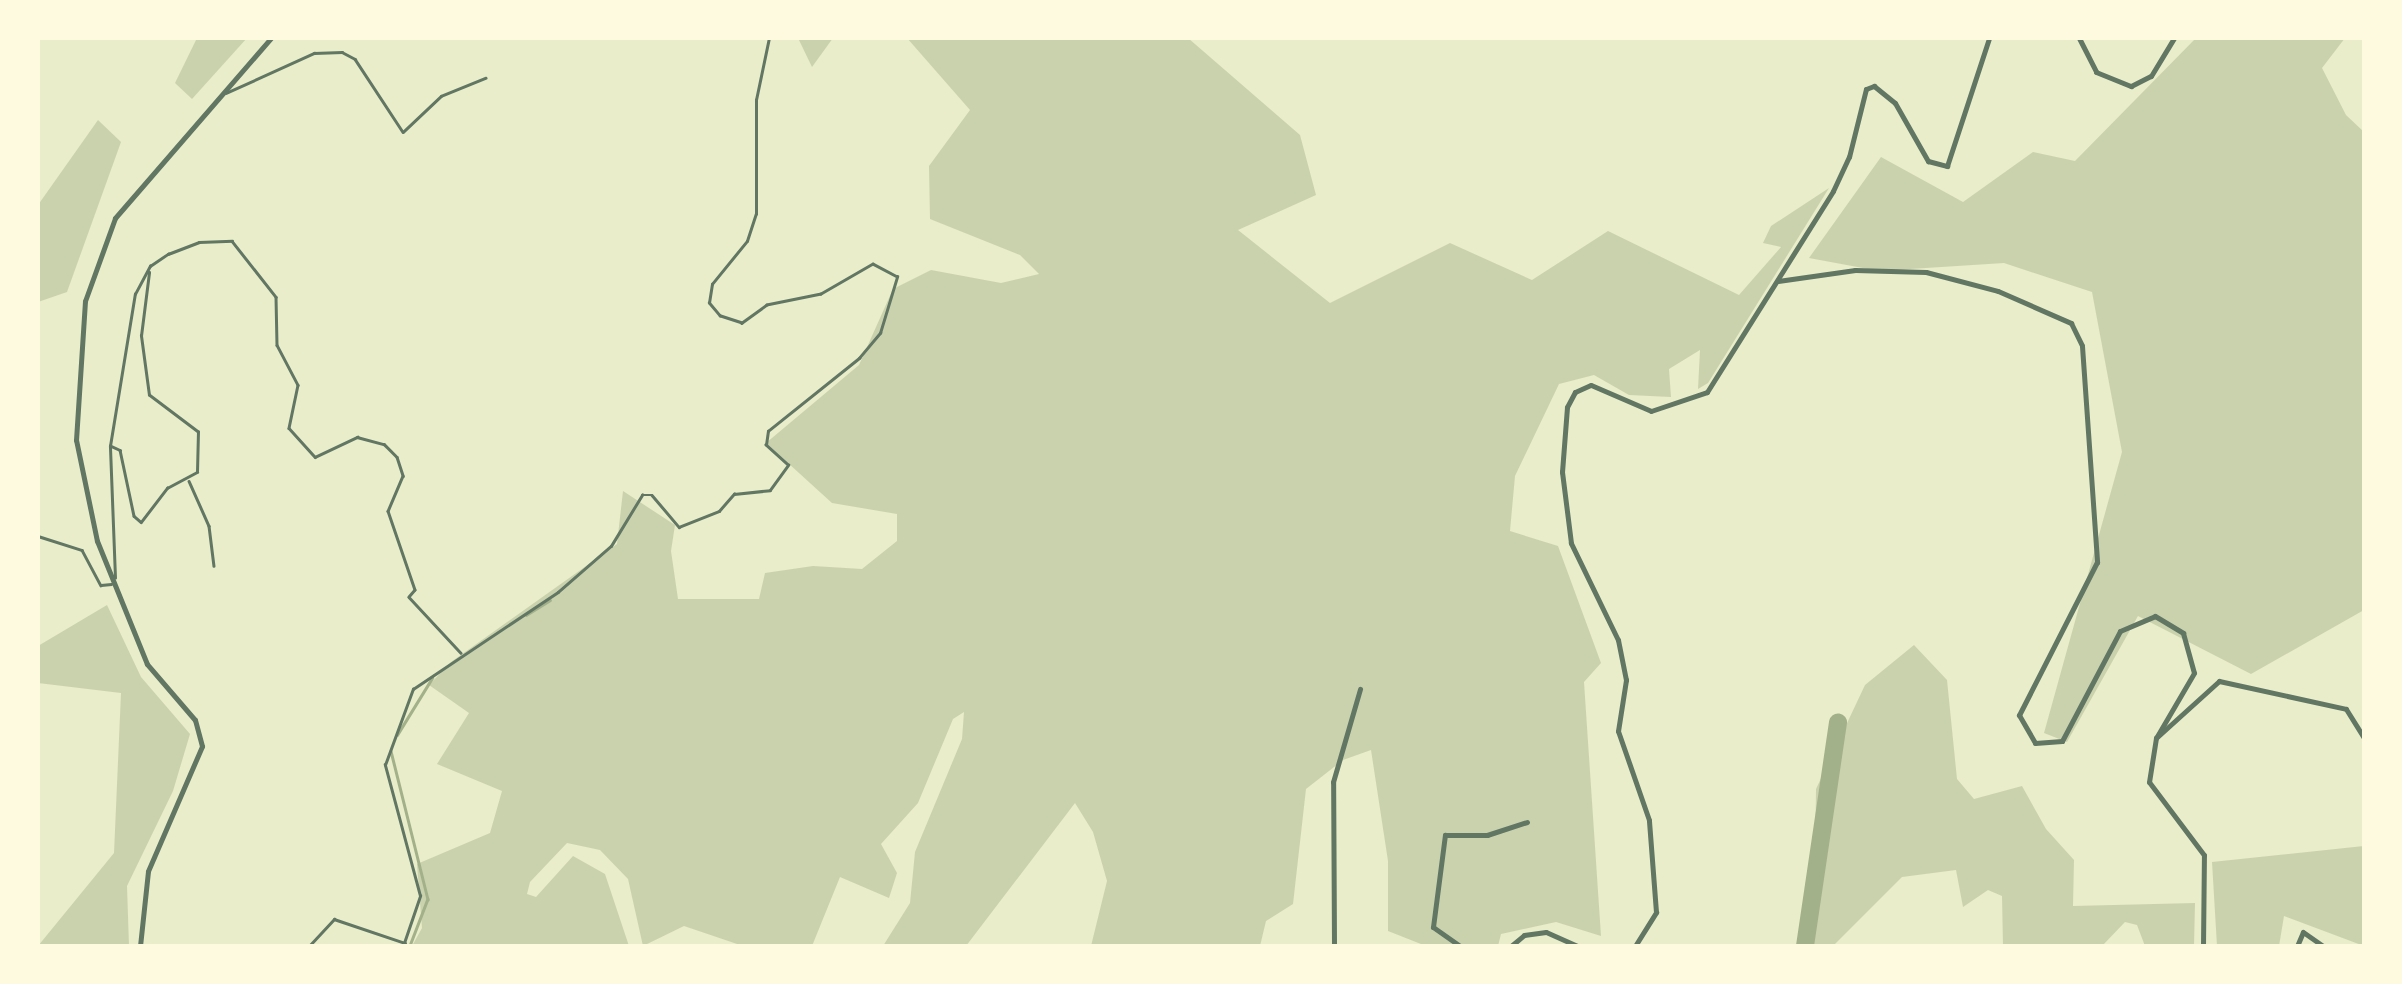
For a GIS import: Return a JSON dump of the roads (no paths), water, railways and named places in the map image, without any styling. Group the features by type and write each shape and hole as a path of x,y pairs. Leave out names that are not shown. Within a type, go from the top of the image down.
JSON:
{"street":[{"path":"140,946 148,871 202,746 196,720 147,664 111,585 76,440 92,271 115,218 141,182 271,38"},
{"path":"1635,946 1656,912 1650,830 1642,785 1618,731 1626,689 1618,640 1571,543 1562,472 1567,408 1576,392 1591,385 1651,411 1699,398 1726,367 1847,164 1866,90 1874,86 1896,103 1928,161 1947,166 1989,38"},
{"path":"2078,38 2096,72 2131,86 2151,76 2174,38"},
{"path":"1778,281 1856,270 1926,272 1998,290 2071,324 2082,346 2096,562 2019,715 2035,743 2062,742 2120,631 2156,616 2184,633 2194,673 2156,738 2149,782 2204,856 2202,946"},
{"path":"2156,738 2220,681 2346,709 2364,738"},
{"path":"1334,946 1333,782 1360,690"},
{"path":"1460,946 1432,927 1446,836 1487,834 1527,822"},
{"path":"1511,946 1524,935 1546,932 1578,946"},
{"path":"2296,946 2303,932 2323,946"}],"lane":[{"path":"309,946 334,919 404,945 420,896 385,765 413,690 545,602 611,546 642,495 652,495 679,527 719,511 734,494 770,490 788,465 766,445 768,431 859,358 880,333 898,277 873,264 821,294 767,305 742,322 720,316 710,304 712,284 747,241 756,214 756,100 769,38"},
{"path":"224,94 314,53 342,52 355,58 403,132 441,96 485,78"},
{"path":"38,536 82,550 102,585 111,585 110,446 135,294 150,266 199,242 224,240 267,278 276,297 276,345 298,385 289,428 315,457 357,437 384,444 397,457 402,476 388,519 416,590 410,597 462,654"},
{"path":"110,446 120,450 137,520 167,488 197,472 198,432 149,395 141,336 150,266"},
{"path":"188,480 209,526 214,566"}],"waterway":[{"path":"526,615 550,600"},
{"path":"397,735 432,678"},
{"path":"1805,946 1838,722"},
{"path":"391,751 428,899 410,946"}]}
